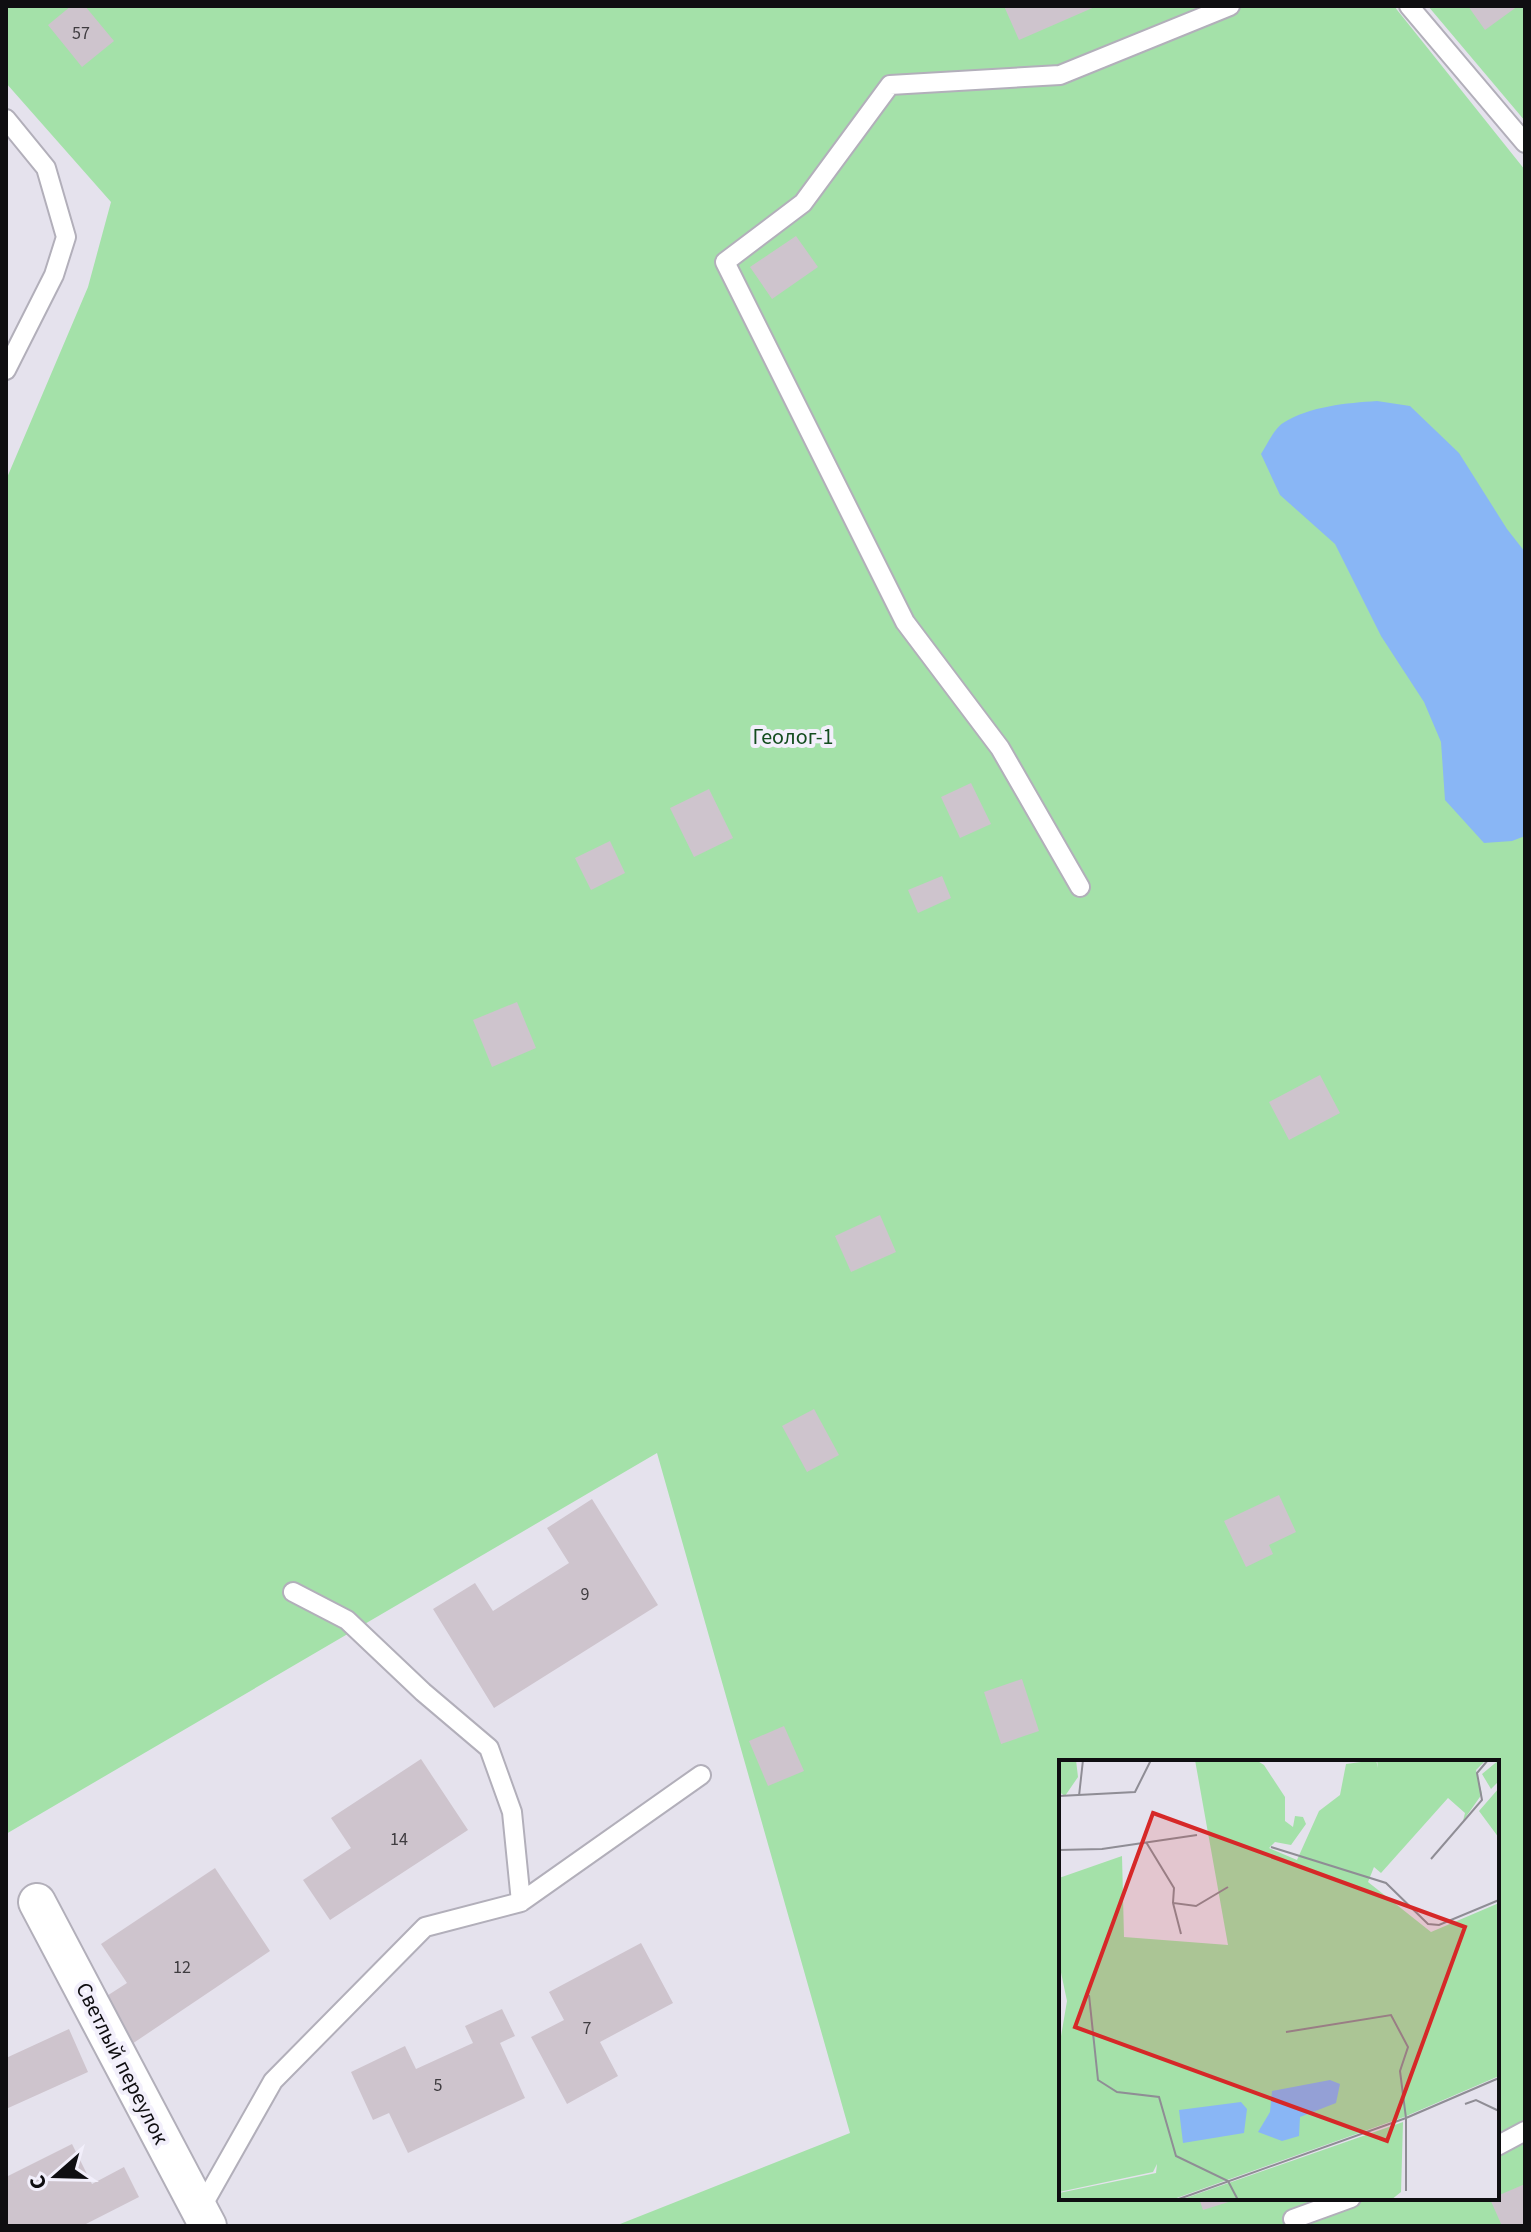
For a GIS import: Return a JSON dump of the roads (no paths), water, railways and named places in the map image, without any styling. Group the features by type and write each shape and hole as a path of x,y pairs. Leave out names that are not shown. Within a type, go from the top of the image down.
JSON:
{"street":[{"name":"Светлый переулок","path":"37,1902 204,2218"}],"lane":[{"path":"1080,887 1000,748 905,622 725,262 803,203 890,85 1060,75 1230,6"},
{"path":"1409,6 1525,143"},
{"path":"6,119 46,168 66,237 54,275 6,370"},
{"path":"293,1592 347,1620 423,1692 489,1748 512,1812 521,1902"},
{"path":"204,2218 273,2081 425,1927 521,1902 701,1775"},
{"path":"1499,2145 1525,2131"},
{"path":"1293,2219 1345,2200"}],"water":[{"path":"1377,401 1410,406 1459,453 1525,552 1525,836 1512,841 1484,843 1445,800 1441,742 1424,702 1381,636 1335,544 1280,495 1261,454 1277,429 1294,417 1329,406"}],"park label":[{"name":"Геолог-1","path":"793,736"}]}
